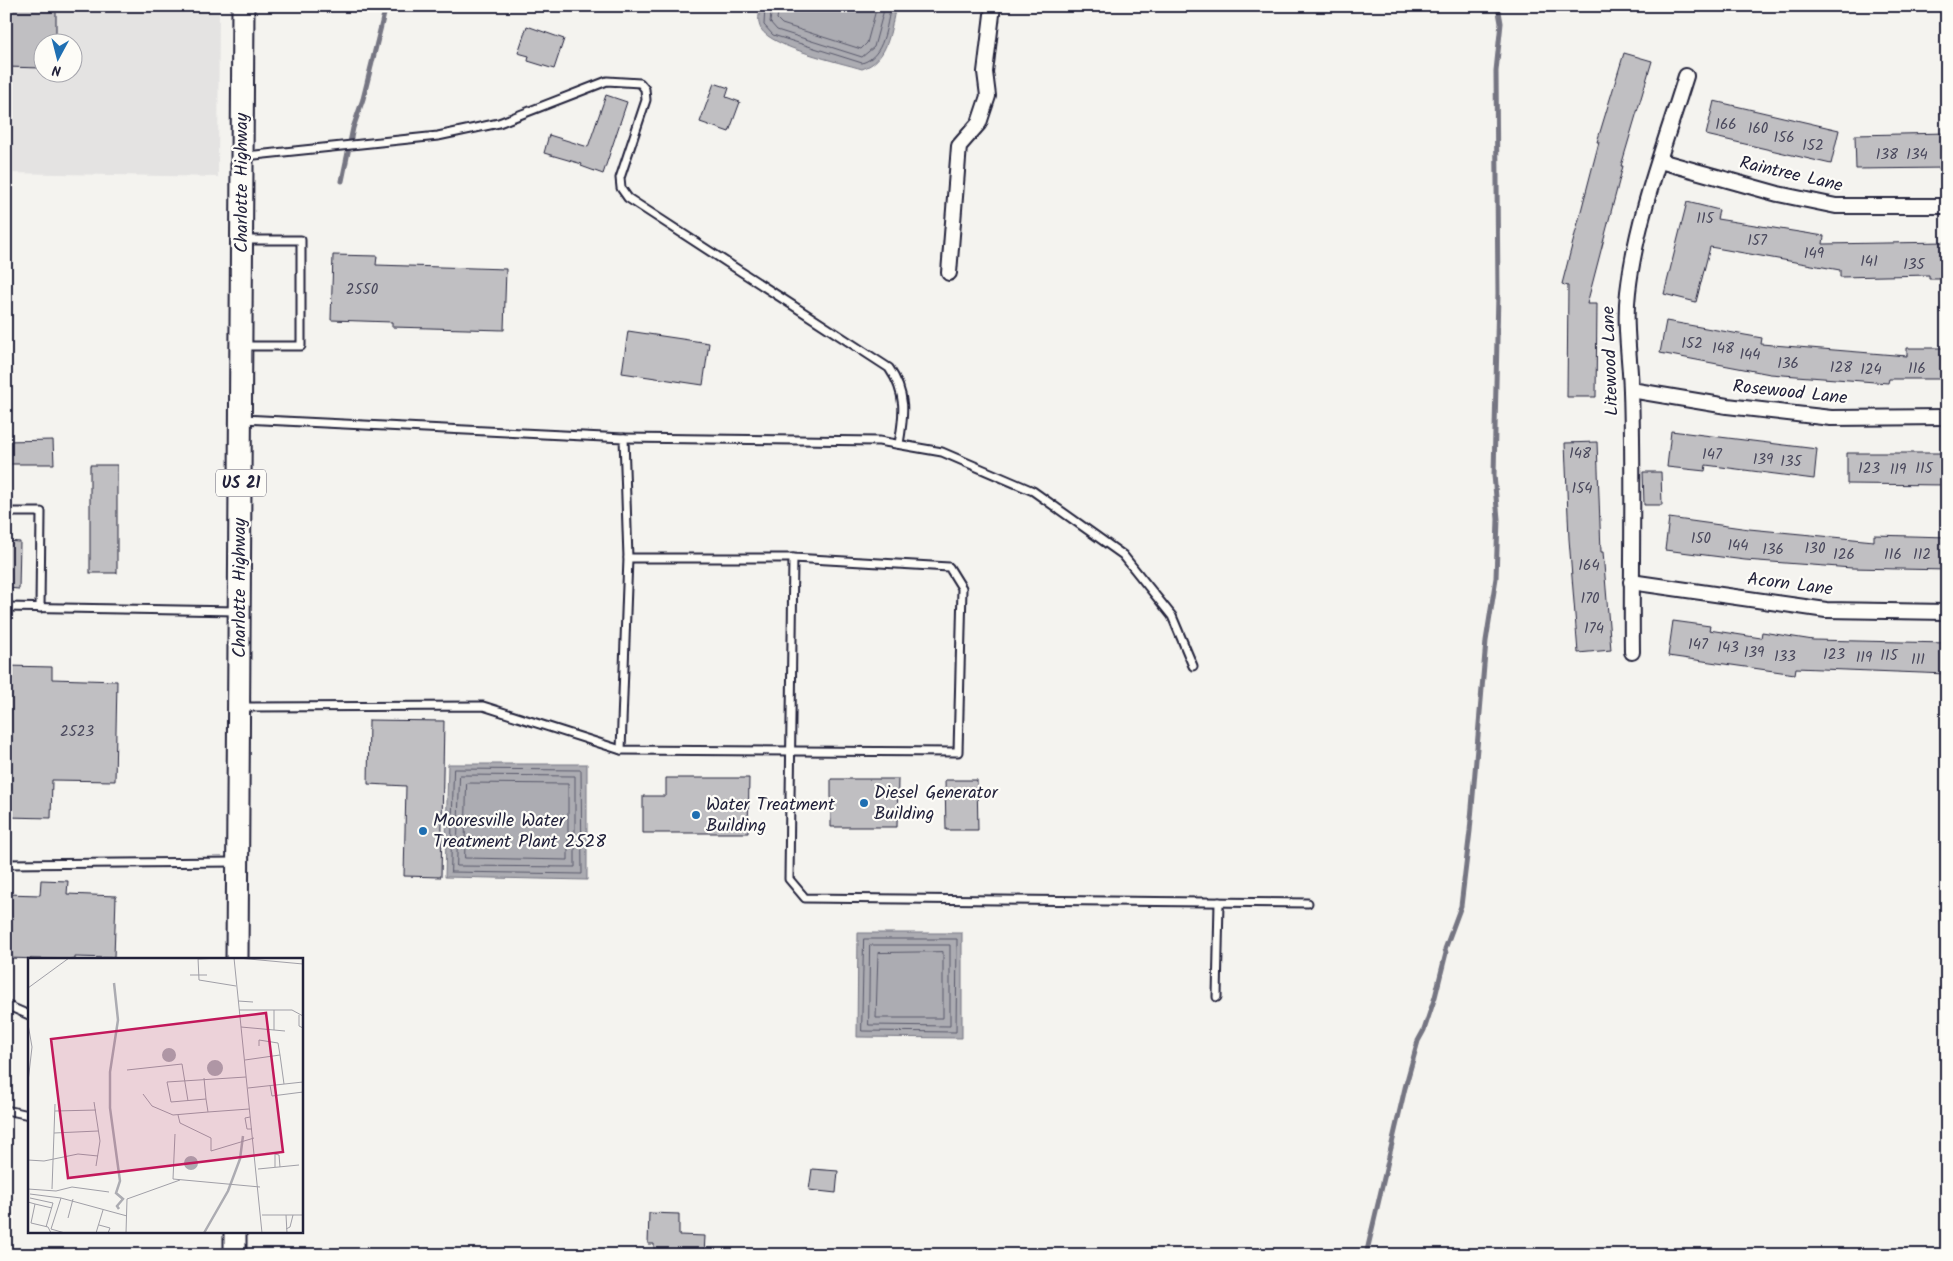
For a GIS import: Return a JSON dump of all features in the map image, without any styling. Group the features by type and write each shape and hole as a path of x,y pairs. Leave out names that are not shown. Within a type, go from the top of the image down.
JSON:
{"main road":[{"name":"Charlotte Highway","path":"237,958 242,419 243,6"},
{"path":"235,1234 235,1255"}],"street":[{"path":"949,273 960,146 979,123 988,96 985,72 993,6"},
{"name":"Litewood Lane","path":"1632,652 1631,390 1627,336 1628,294 1634,255 1686,76"},
{"name":"Raintree Lane","path":"1660,161 1778,194 1836,206 1947,206"},
{"name":"Rosewood Lane","path":"1631,390 1726,406 1831,418 1947,417"},
{"name":"Acorn Lane","path":"1631,582 1826,610 1947,612"}],"lane":[{"path":"243,157 438,136 499,123 607,81 640,83 645,89 646,100 620,178 621,188 624,193 636,204 889,368 898,381 903,399 903,422 898,444"},
{"path":"242,240 301,240 301,346 242,346"},
{"path":"242,419 624,438 879,441 942,452 1033,491 1123,555 1172,616 1194,666"},
{"path":"621,750 628,558 624,438"},
{"path":"6,512 41,512 40,608"},
{"path":"239,708 483,706 621,750 958,752 962,588 949,567 794,558 628,558"},
{"path":"794,558 789,879 804,898 1308,903"},
{"path":"6,607 240,611"},
{"path":"6,864 238,862"},
{"path":"1217,997 1219,902"},
{"path":"6,1005 28,1015"},
{"path":"6,1110 28,1115"}],"shaded area":[{"path":"6,6 219,6 218,177 6,173"}],"water":[{"path":"761,6 896,6 890,35 883,52 871,65 862,69 792,48 768,36 761,29 759,23"},
{"path":"448,764 587,764 587,880 445,877"},
{"path":"858,933 962,933 962,1038 857,1037"}],"building":[{"path":"6,6 56,6 56,32 32,32 32,68 6,67"},
{"path":"527,26 564,39 554,69 528,61 529,56 518,53"},
{"path":"1624,53 1652,61 1621,166 1623,166 1587,304 1597,304 1596,397 1567,397 1568,286 1562,284 1599,142 1597,142"},
{"path":"714,83 729,88 726,97 740,102 729,132 700,122"},
{"path":"606,95 627,102 603,174 581,166 582,164 544,153 549,135 588,147"},
{"path":"1714,101 1839,130 1831,164 1706,135"},
{"path":"1947,133 1947,168 1856,169 1855,135"},
{"path":"1687,202 1719,210 1717,219 1824,236 1823,244 1947,242 1947,279 1929,279 1929,275 1840,277 1840,270 1710,247 1696,302 1664,294"},
{"path":"333,255 377,256 376,265 506,269 504,330 392,327 392,322 331,320"},
{"path":"1666,321 1762,338 1761,344 1907,356 1907,348 1947,348 1947,379 1889,379 1888,383 1770,374 1660,353"},
{"path":"628,331 709,343 703,385 622,373"},
{"path":"1671,431 1817,449 1814,479 1706,465 1705,471 1667,467"},
{"path":"53,440 54,464 6,464 6,441"},
{"path":"1597,442 1601,552 1603,552 1611,650 1578,653 1569,539 1565,443"},
{"path":"1847,453 1947,453 1947,485 1847,484"},
{"path":"90,465 117,465 117,573 90,573"},
{"path":"1643,472 1661,472 1662,505 1644,505"},
{"path":"1669,518 1749,529 1874,541 1874,535 1947,537 1947,570 1852,568 1745,560 1665,550"},
{"path":"6,541 20,542 19,589 6,588"},
{"path":"1673,621 1710,626 1709,630 1761,638 1762,632 1813,640 1947,643 1947,674 1796,668 1795,674 1668,656"},
{"path":"6,666 52,667 52,679 117,681 115,781 52,780 51,818 6,817"},
{"name":"Mooresville Water Treatment Plant 2528","path":"369,720 444,721 441,877 404,876 406,786 368,784"},
{"name":"Water Treatment Building","path":"666,778 749,778 748,833 643,833 643,796 666,796"},
{"name":"Diesel Generator Building","path":"831,779 898,779 897,827 831,827"},
{"path":"945,780 977,780 978,830 946,830"},
{"path":"41,880 68,881 67,894 116,896 114,958 6,958 6,894 40,895"},
{"path":"812,1169 838,1171 836,1193 809,1190"},
{"path":"649,1213 679,1214 679,1235 705,1236 704,1255 654,1255 654,1244 648,1244"}],"waterway":[{"path":"342,181 353,128 363,99 386,6"},
{"path":"1366,1255 1405,1088 1418,1041 1424,1030 1435,997 1446,953 1445,949 1461,906 1470,831 1486,641 1496,578 1498,519 1494,475 1498,293 1496,71 1501,23 1498,6"}],"place":[{"name":"Diesel Generator Building","path":"864,803"},
{"name":"Water Treatment Building","path":"696,815"},
{"name":"Mooresville Water Treatment Plant 2528","path":"423,831"}]}
